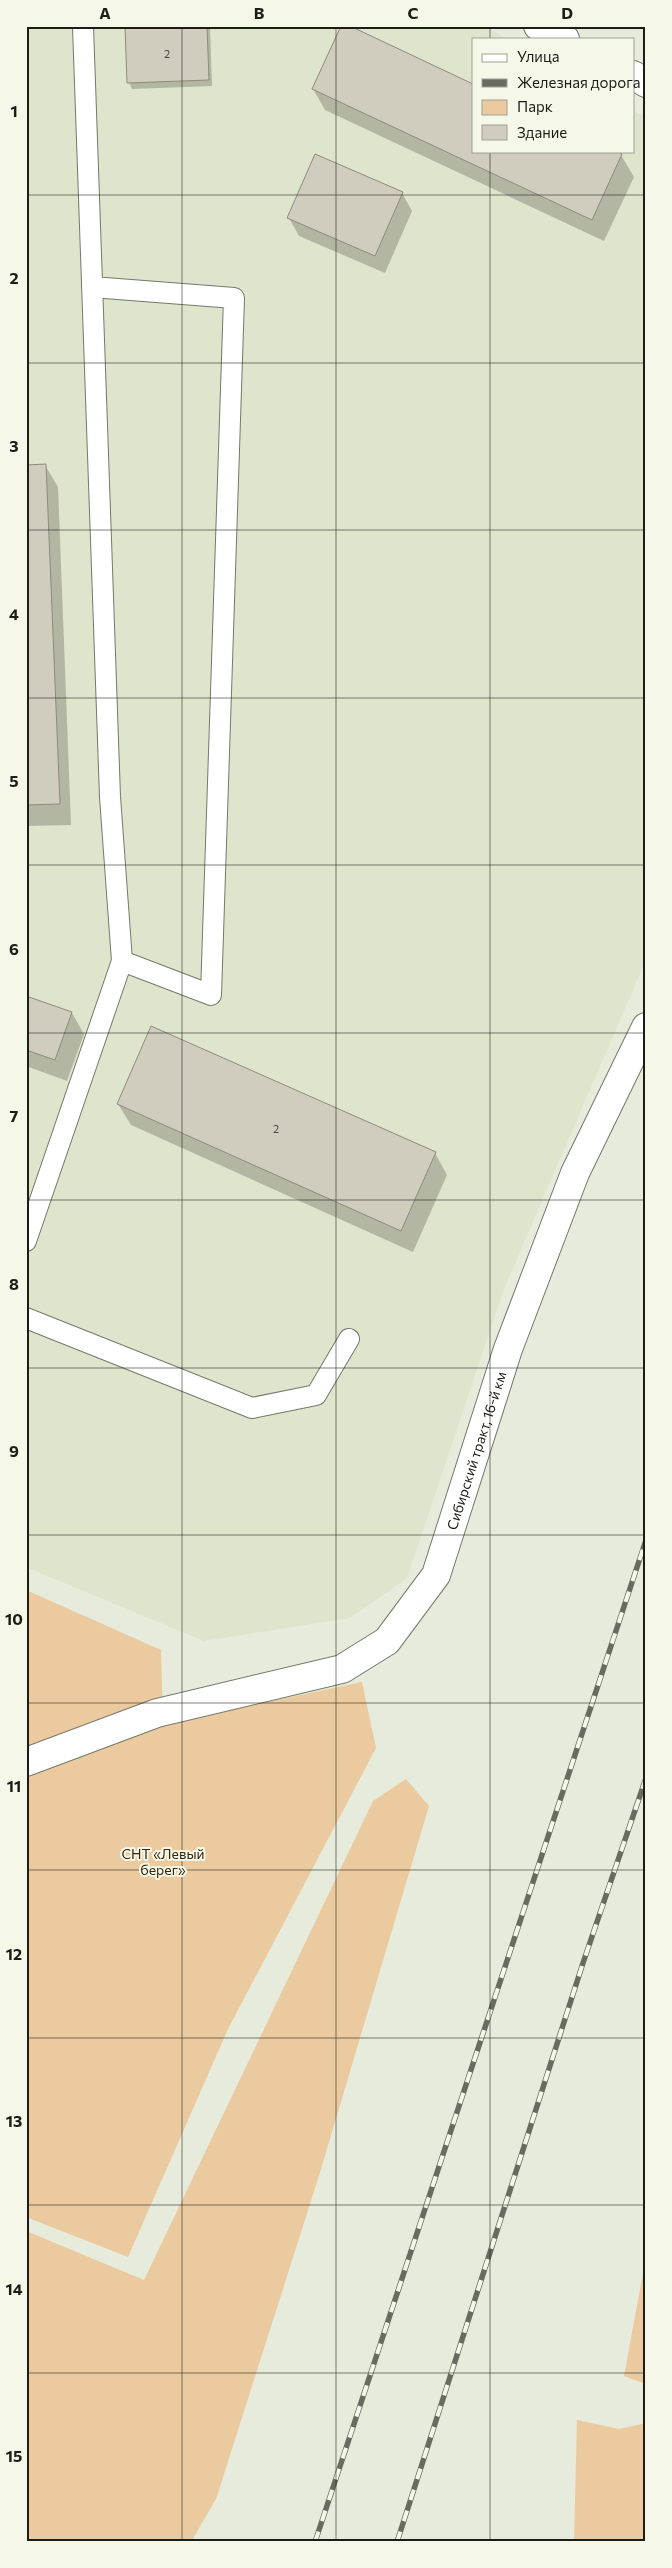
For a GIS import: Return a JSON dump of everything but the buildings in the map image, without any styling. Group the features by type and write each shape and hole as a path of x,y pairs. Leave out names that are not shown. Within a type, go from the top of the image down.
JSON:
{"street":[{"path":"538,26 564,38"},
{"path":"634,76 646,84"},
{"name":"Сибирский тракт, 16-й км","path":"26,1762 158,1713 342,1668 387,1641 436,1575 508,1349 571,1182 646,1027"}],"lane":[{"path":"26,1241 122,961 110,796 83,26"},
{"path":"92,287 234,298 211,994 122,961"},
{"path":"26,1318 252,1408 316,1395 349,1339"}],"shaded area":[{"path":"26,26 484,26 505,38 472,38 472,152 634,152 634,111 646,117 646,960 504,1289 407,1578 350,1618 204,1641 26,1567"}],"green space":[{"name":"СНТ «Левый берег»","path":"26,1590 161,1650 163,1724 362,1682 376,1748 228,2029 128,2257 26,2217"},
{"path":"406,1779 429,1806 318,2179 216,2499 191,2542 26,2542 26,2231 144,2280 373,1801"},
{"path":"646,2257 646,2384 624,2376"},
{"path":"577,2420 619,2429 646,2423 646,2542 574,2542"}],"railway":[{"path":"315,2542 646,1540"},
{"path":"397,2542 583,1963 646,1778"}]}
